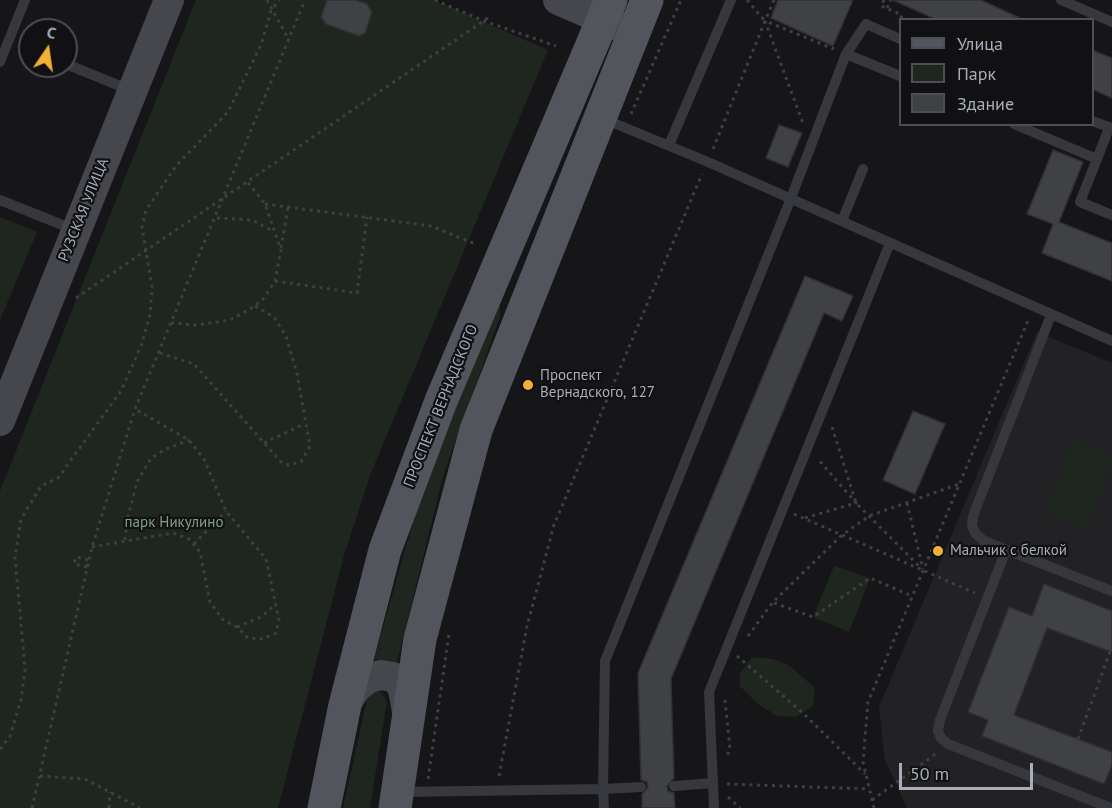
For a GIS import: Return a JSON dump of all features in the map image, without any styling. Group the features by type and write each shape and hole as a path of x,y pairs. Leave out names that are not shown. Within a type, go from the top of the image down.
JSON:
{"main road":[{"path":"406,797 408,716 423,628 476,430 611,122 633,33 647,0"},
{"name":"ПРОСПЕКТ ВЕРНАДСКОГО","path":"324,808 345,705 385,550 413,472 607,10"}],"street":[{"name":"РУЗСКАЯ УЛИЦА","path":"0,421 169,0"},
{"path":"558,0 607,10 633,33"},
{"path":"345,705 357,687 369,678 381,675 393,677 402,685 408,716"}],"lane":[{"path":"0,62 24,0"},
{"path":"669,145 731,0"},
{"path":"1061,0 1112,22"},
{"path":"604,808 605,661 791,198 846,54 866,24 897,37"},
{"path":"846,54 899,76"},
{"path":"78,69 132,91"},
{"path":"611,122 791,198 1112,341"},
{"path":"1094,122 1110,128 1080,202 1112,215"},
{"path":"1019,126 1097,159"},
{"path":"842,221 863,169"},
{"path":"0,200 75,230"},
{"path":"714,808 709,692 890,243"},
{"path":"1051,315 973,516 972,525 976,534 984,541 1112,591"},
{"path":"1006,550 940,720 938,731 941,738 948,744 1111,808"},
{"path":"674,786 713,783"},
{"path":"406,797 496,791 641,787"}],"path":[{"path":"267,0 289,40"},
{"path":"0,749 10,736 21,700 25,669 15,557 21,519 41,486 58,478 121,391 141,346 150,315 152,286 142,228 146,210 176,166 228,112 261,45 271,10 279,0"},
{"path":"32,808 92,547 135,409 228,192 305,0"},
{"path":"435,0 484,21 556,46"},
{"path":"611,122 681,0"},
{"path":"747,0 765,21 811,145"},
{"path":"496,791 527,626 554,525 774,0"},
{"path":"884,0 881,6 902,15 901,18"},
{"path":"887,8 891,0"},
{"path":"67,304 228,192 488,18"},
{"path":"765,21 846,54"},
{"path":"246,180 266,204 281,250"},
{"path":"266,204 431,226 474,243"},
{"path":"171,323 197,325 230,320 255,306 264,298 275,281 288,207"},
{"path":"275,281 357,293 367,217"},
{"path":"217,218 252,220 275,232"},
{"path":"159,353 194,364 281,462 289,465 301,462 310,446 304,424 297,374 286,336 274,317 255,306"},
{"path":"874,808 863,762 868,702 1034,308"},
{"path":"825,405 856,504"},
{"path":"92,547 173,533 189,539 200,552 210,602 223,620 237,627 248,638 263,639 276,633 279,620 277,603 266,559 226,511 204,459 189,440 135,409"},
{"path":"264,443 304,424"},
{"path":"125,540 127,520 137,482 152,458 166,448 189,440"},
{"path":"808,447 856,504 923,570"},
{"path":"747,637 773,602 842,535 869,516 959,484"},
{"path":"907,503 923,570"},
{"path":"803,519 856,504"},
{"path":"783,510 988,598"},
{"path":"194,544 217,523 226,511"},
{"path":"87,567 74,564 76,557 89,560"},
{"path":"773,602 813,617 870,578 912,596"},
{"path":"237,627 261,617 277,603"},
{"path":"406,797 451,623"},
{"path":"1078,739 1110,652"},
{"path":"732,662 735,654"},
{"path":"747,665 803,713 866,775"},
{"path":"725,699 730,749 713,783 869,789"},
{"path":"872,800 948,744"},
{"path":"40,776 86,779 140,808"},
{"path":"110,792 110,808"}],"shaded area":[{"path":"1037,332 1112,363 1112,808 907,808 885,760 879,707"}],"green space":[{"name":"парк Никулино","path":"196,0 434,0 548,50 371,473 345,552 278,808 0,808 0,491"},
{"path":"0,217 37,232 0,320"},
{"path":"500,302 500,317 444,473 396,666 374,659 430,469"},
{"path":"1073,440 1112,455 1112,467 1087,529 1045,512"},
{"path":"834,566 870,578 849,632 813,617"},
{"path":"752,657 773,659 790,666 815,688 813,706 796,717 777,716 758,704 740,686 740,673"},
{"path":"379,690 387,701 370,808 343,808 368,695"}],"building":[{"path":"327,0 355,0 367,4 372,12 365,33 359,36 326,24 321,17"},
{"path":"778,0 853,0 833,46 771,18"},
{"path":"893,0 981,0 1020,18 933,18"},
{"path":"1094,51 1112,58 1112,98 1094,90"},
{"path":"779,125 802,133 788,167 766,158"},
{"path":"1053,150 1083,162 1059,222 1112,243 1112,281 1042,253 1053,224 1027,214"},
{"path":"805,276 853,296 842,321 824,313 671,679 674,778 667,786 668,791 674,793 675,808 642,808 642,794 648,787 647,782 641,780 638,673"},
{"path":"913,411 945,424 915,494 883,480"},
{"path":"1044,584 1112,611 1112,652 1047,628 1014,715 1112,752 1112,765 1104,784 982,736 988,720 968,712 1009,607 1032,616"}],"place":[{"name":"Проспект Вернадского, 127","path":"528,385"},
{"name":"Мальчик с белкой","path":"938,551"}]}
